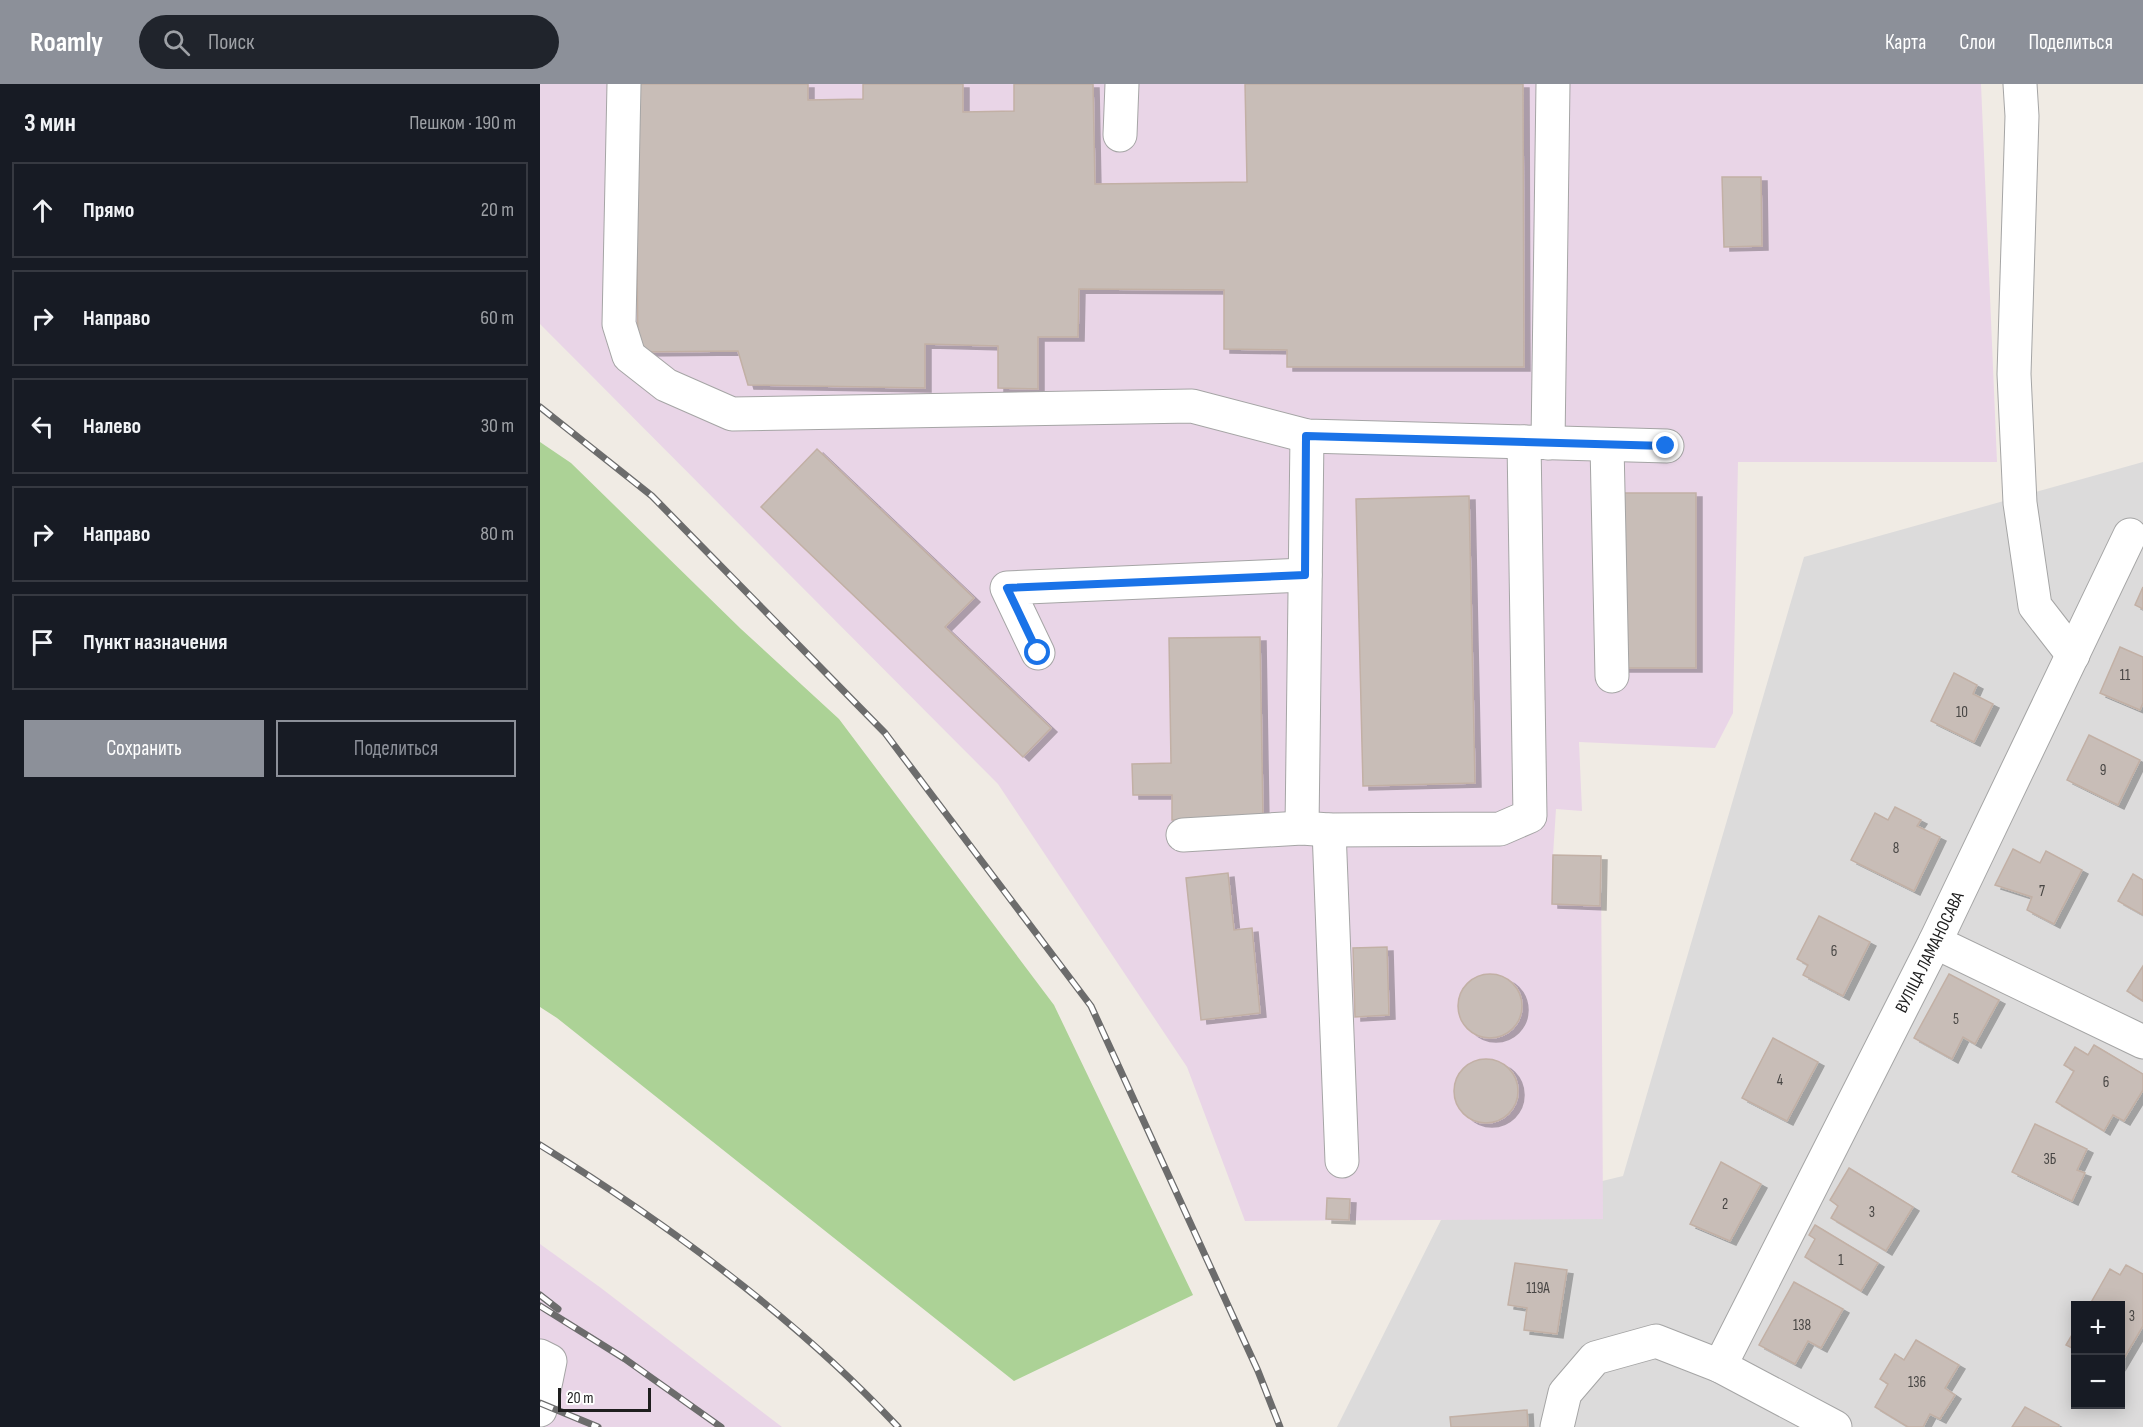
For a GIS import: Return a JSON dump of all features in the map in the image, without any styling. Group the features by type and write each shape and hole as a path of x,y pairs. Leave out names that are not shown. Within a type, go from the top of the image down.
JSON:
{"street":[{"path":"624,84 619,324 629,356 666,385 732,414 1192,406 1306,436 1666,446"},
{"path":"1120,135 1122,84"},
{"path":"1183,835 1315,829 1500,829 1530,816 1536,443 1553,84"},
{"path":"2020,84 2022,116 2014,374 2020,503 2035,606 2073,655"},
{"path":"1306,436 1305,575 1315,829 1342,1161"},
{"path":"1607,444 1611,676"},
{"name":"ВУЛІЦА ЛАМАНОСАВА","path":"1720,1366 1935,942 2130,535"},
{"path":"1038,653 1007,588 1305,575"},
{"path":"1935,942 2143,1042"},
{"path":"1557,1427 1565,1393 1595,1358 1656,1341 1720,1366 1834,1427"},
{"path":"540,1356 550,1361 540,1410"}],"shaded area":[{"path":"540,84 1981,84 1997,462 1738,462 1733,713 1715,748 1579,742 1582,811 1556,809 1553,855 1601,856 1603,1219 1245,1221 1187,1067 998,784 540,324"},
{"path":"2143,462 2143,1427 1337,1427 1441,1220 1623,1176 1804,557"},
{"path":"540,1244 601,1288 782,1427 540,1427"}],"green space":[{"path":"540,442 571,463 741,629 839,719 1054,1005 1193,1295 1014,1381 557,1018 540,1007"}],"building":[{"path":"635,84 808,84 808,100 863,99 863,84 963,84 963,112 1014,111 1014,84 1093,84 1095,184 1247,182 1245,84 1523,84 1524,367 1287,367 1287,350 1224,349 1224,290 1079,289 1078,337 1038,337 1038,389 998,388 998,346 925,344 925,388 748,385 738,351 638,352"},
{"path":"1722,177 1761,177 1762,246 1724,247"},
{"path":"817,449 974,598 945,627 1051,728 1023,757 761,507"},
{"path":"1621,493 1696,493 1696,668 1621,668"},
{"path":"1469,496 1475,783 1363,786 1356,499"},
{"path":"2143,587 2143,609 2135,605"},
{"path":"1260,637 1263,819 1172,820 1172,795 1133,795 1132,764 1171,763 1169,638"},
{"path":"2120,647 2143,657 2143,703 2140,710 2100,693"},
{"path":"1954,673 1977,685 1973,694 1993,704 1974,742 1931,721"},
{"path":"2089,735 2140,760 2118,805 2067,780"},
{"path":"1895,807 1921,820 1917,826 1940,837 1914,891 1851,860 1875,813 1888,820"},
{"path":"2013,849 2040,863 2046,851 2082,870 2054,924 2027,910 2032,897 1995,885"},
{"path":"1553,855 1601,856 1600,906 1552,904"},
{"path":"1228,873 1234,930 1252,928 1260,1013 1201,1020 1186,878"},
{"path":"2133,874 2143,880 2143,915 2118,901"},
{"path":"1819,916 1870,942 1843,996 1803,975 1808,965 1797,959"},
{"path":"1387,947 1389,1015 1355,1017 1353,948"},
{"path":"2143,966 2143,1001 2127,991"},
{"path":"1484,974 1496,974 1513,983 1520,994 1522,1006 1520,1018 1513,1029 1496,1038 1484,1038 1472,1033 1463,1024 1458,1012 1458,1000 1463,988 1472,979"},
{"path":"1949,974 1999,1000 1975,1044 1963,1037 1952,1059 1914,1038"},
{"path":"1773,1038 1818,1062 1787,1121 1742,1098"},
{"path":"2094,1045 2143,1074 2143,1090 2124,1121 2113,1115 2104,1131 2056,1102 2074,1071 2064,1065 2075,1047 2088,1055"},
{"path":"1480,1059 1492,1059 1509,1068 1516,1079 1518,1091 1516,1103 1509,1114 1492,1123 1480,1123 1468,1118 1459,1109 1454,1097 1454,1085 1459,1073 1468,1064"},
{"path":"2035,1124 2087,1149 2077,1170 2085,1173 2072,1201 2012,1172"},
{"path":"1721,1162 1761,1184 1730,1241 1690,1224"},
{"path":"1849,1168 1913,1207 1886,1251 1831,1218 1838,1206 1830,1200"},
{"path":"1327,1198 1350,1199 1349,1220 1326,1219"},
{"path":"1815,1225 1878,1263 1861,1291 1805,1257 1815,1239 1809,1235"},
{"path":"1515,1263 1567,1270 1557,1334 1524,1330 1527,1308 1508,1305"},
{"path":"2126,1265 2143,1274 2143,1326 2125,1357 2125,1301 2092,1301 2110,1269 2120,1275"},
{"path":"1794,1282 1843,1309 1821,1348 1808,1341 1795,1364 1759,1345"},
{"path":"2071,1336 2071,1348 2066,1345"},
{"path":"1916,1340 1959,1365 1945,1388 1955,1395 1940,1419 1930,1414 1923,1427 1908,1427 1875,1407 1888,1384 1880,1379 1895,1354 1904,1360"},
{"path":"2025,1407 2059,1425 2058,1427 2012,1427"},
{"path":"1527,1410 1528,1427 1451,1427 1450,1417"}],"railway":[{"path":"540,407 652,496 885,733 1091,1006 1258,1371 1280,1427"},
{"path":"540,1145 635,1207 728,1274 817,1348 898,1427"},
{"path":"540,1295 558,1309"},
{"path":"540,1306 625,1359 721,1427"},
{"path":"540,1403 598,1427"}],"route":[{"path":"1038,653 1007,588 1305,575 1306,436 1666,446"}]}
